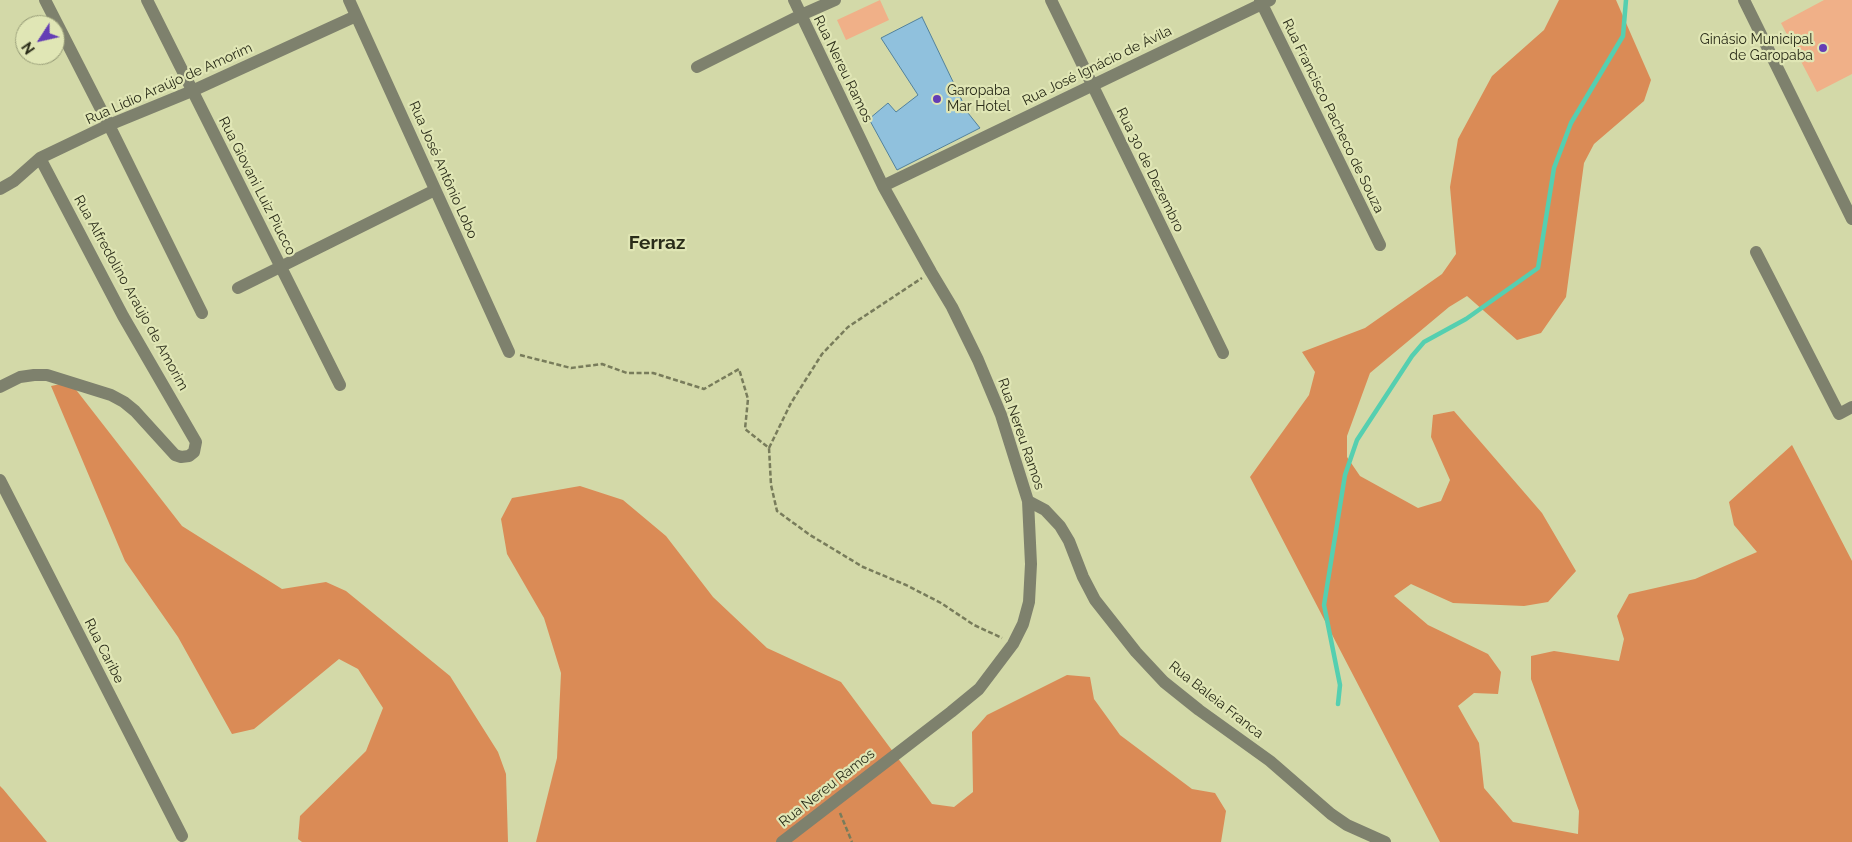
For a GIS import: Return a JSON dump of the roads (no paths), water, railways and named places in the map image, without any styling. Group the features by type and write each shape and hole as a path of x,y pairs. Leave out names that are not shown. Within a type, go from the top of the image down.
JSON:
{"street":[{"path":"44,0 109,125 202,313"},
{"name":"Rua Giovani Luiz Piucco","path":"147,0 340,385"},
{"name":"Rua José Antônio Lobo","path":"349,0 509,352"},
{"name":"Rua Nereu Ramos","path":"782,842 835,799 968,699 979,688 1013,644 1023,624 1029,602 1031,584 1028,501 1000,415 978,360 952,307 883,186 794,0"},
{"path":"697,67 801,14 835,0"},
{"name":"Rua 30 de Dezembro","path":"1051,0 1223,353"},
{"path":"1744,0 1852,220"},
{"name":"Rua José Ignácio de Ávila","path":"883,186 1264,1"},
{"name":"Rua Francisco Pacheco de Souza","path":"1264,1 1380,245"},
{"name":"Rua Lídio Araújo de Amorim","path":"0,189 14,181 40,158 109,125 192,91 356,16"},
{"name":"Rua Alfredolino Araújo de Amorim","path":"0,387 20,378 47,375 111,395 135,411 175,455 181,458 189,456 194,452 196,442 123,316 40,158"},
{"path":"238,288 435,190"},
{"path":"1756,252 1839,414 1852,407"},
{"name":"Rua Caribe","path":"0,480 182,836"},
{"name":"Rua Baleia Franca","path":"1028,501 1045,510 1060,526 1069,541 1083,577 1095,600 1136,652 1164,682 1199,710 1270,761 1331,814 1347,824 1385,842"}],"waterway":[{"path":"1338,704 1340,685 1324,605 1345,475 1357,440 1412,356 1424,342 1466,319 1538,268 1554,168 1571,123 1623,36 1626,0"}],"place":[{"name":"Ginásio Municipal de Garopaba","path":"1823,48"},
{"name":"Garopaba Mar Hotel","path":"937,99"}],"district":[{"name":"Ferraz","path":"657,243"}]}
